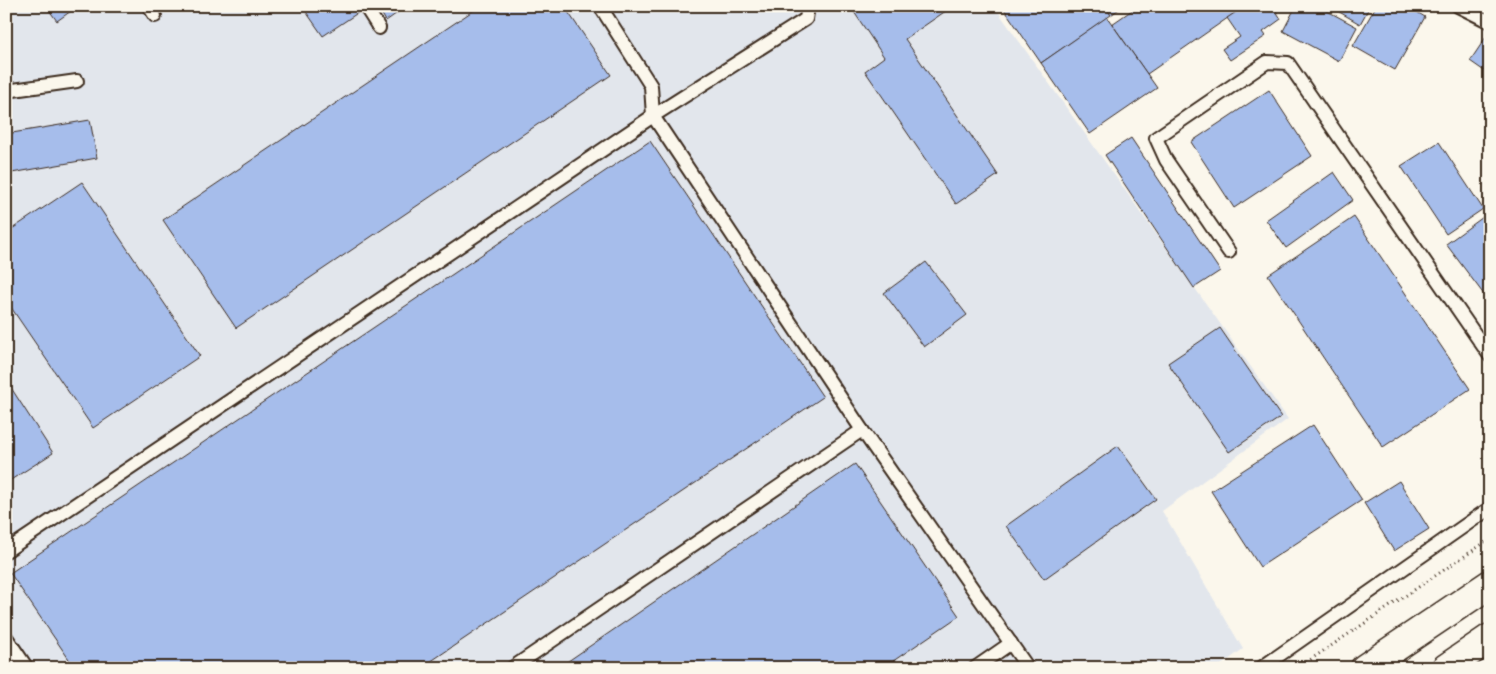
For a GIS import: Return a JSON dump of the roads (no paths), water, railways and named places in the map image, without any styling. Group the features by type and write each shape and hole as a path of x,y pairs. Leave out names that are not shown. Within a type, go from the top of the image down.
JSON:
{"main road":[{"path":"1365,668 1490,584"},
{"path":"1446,668 1490,638"}],"lane":[{"path":"364,6 379,28"},
{"path":"600,6 651,86 653,116 862,430 1028,668"},
{"path":"6,551 653,116 806,19 808,6"},
{"path":"1458,6 1490,22"},
{"path":"1228,252 1166,160 1156,138 1267,62 1288,63 1490,356"},
{"path":"6,91 77,81"},
{"path":"512,668 862,430"},
{"path":"1262,668 1490,508"},
{"path":"6,637 27,668"},
{"path":"975,668 1011,643"}]}
